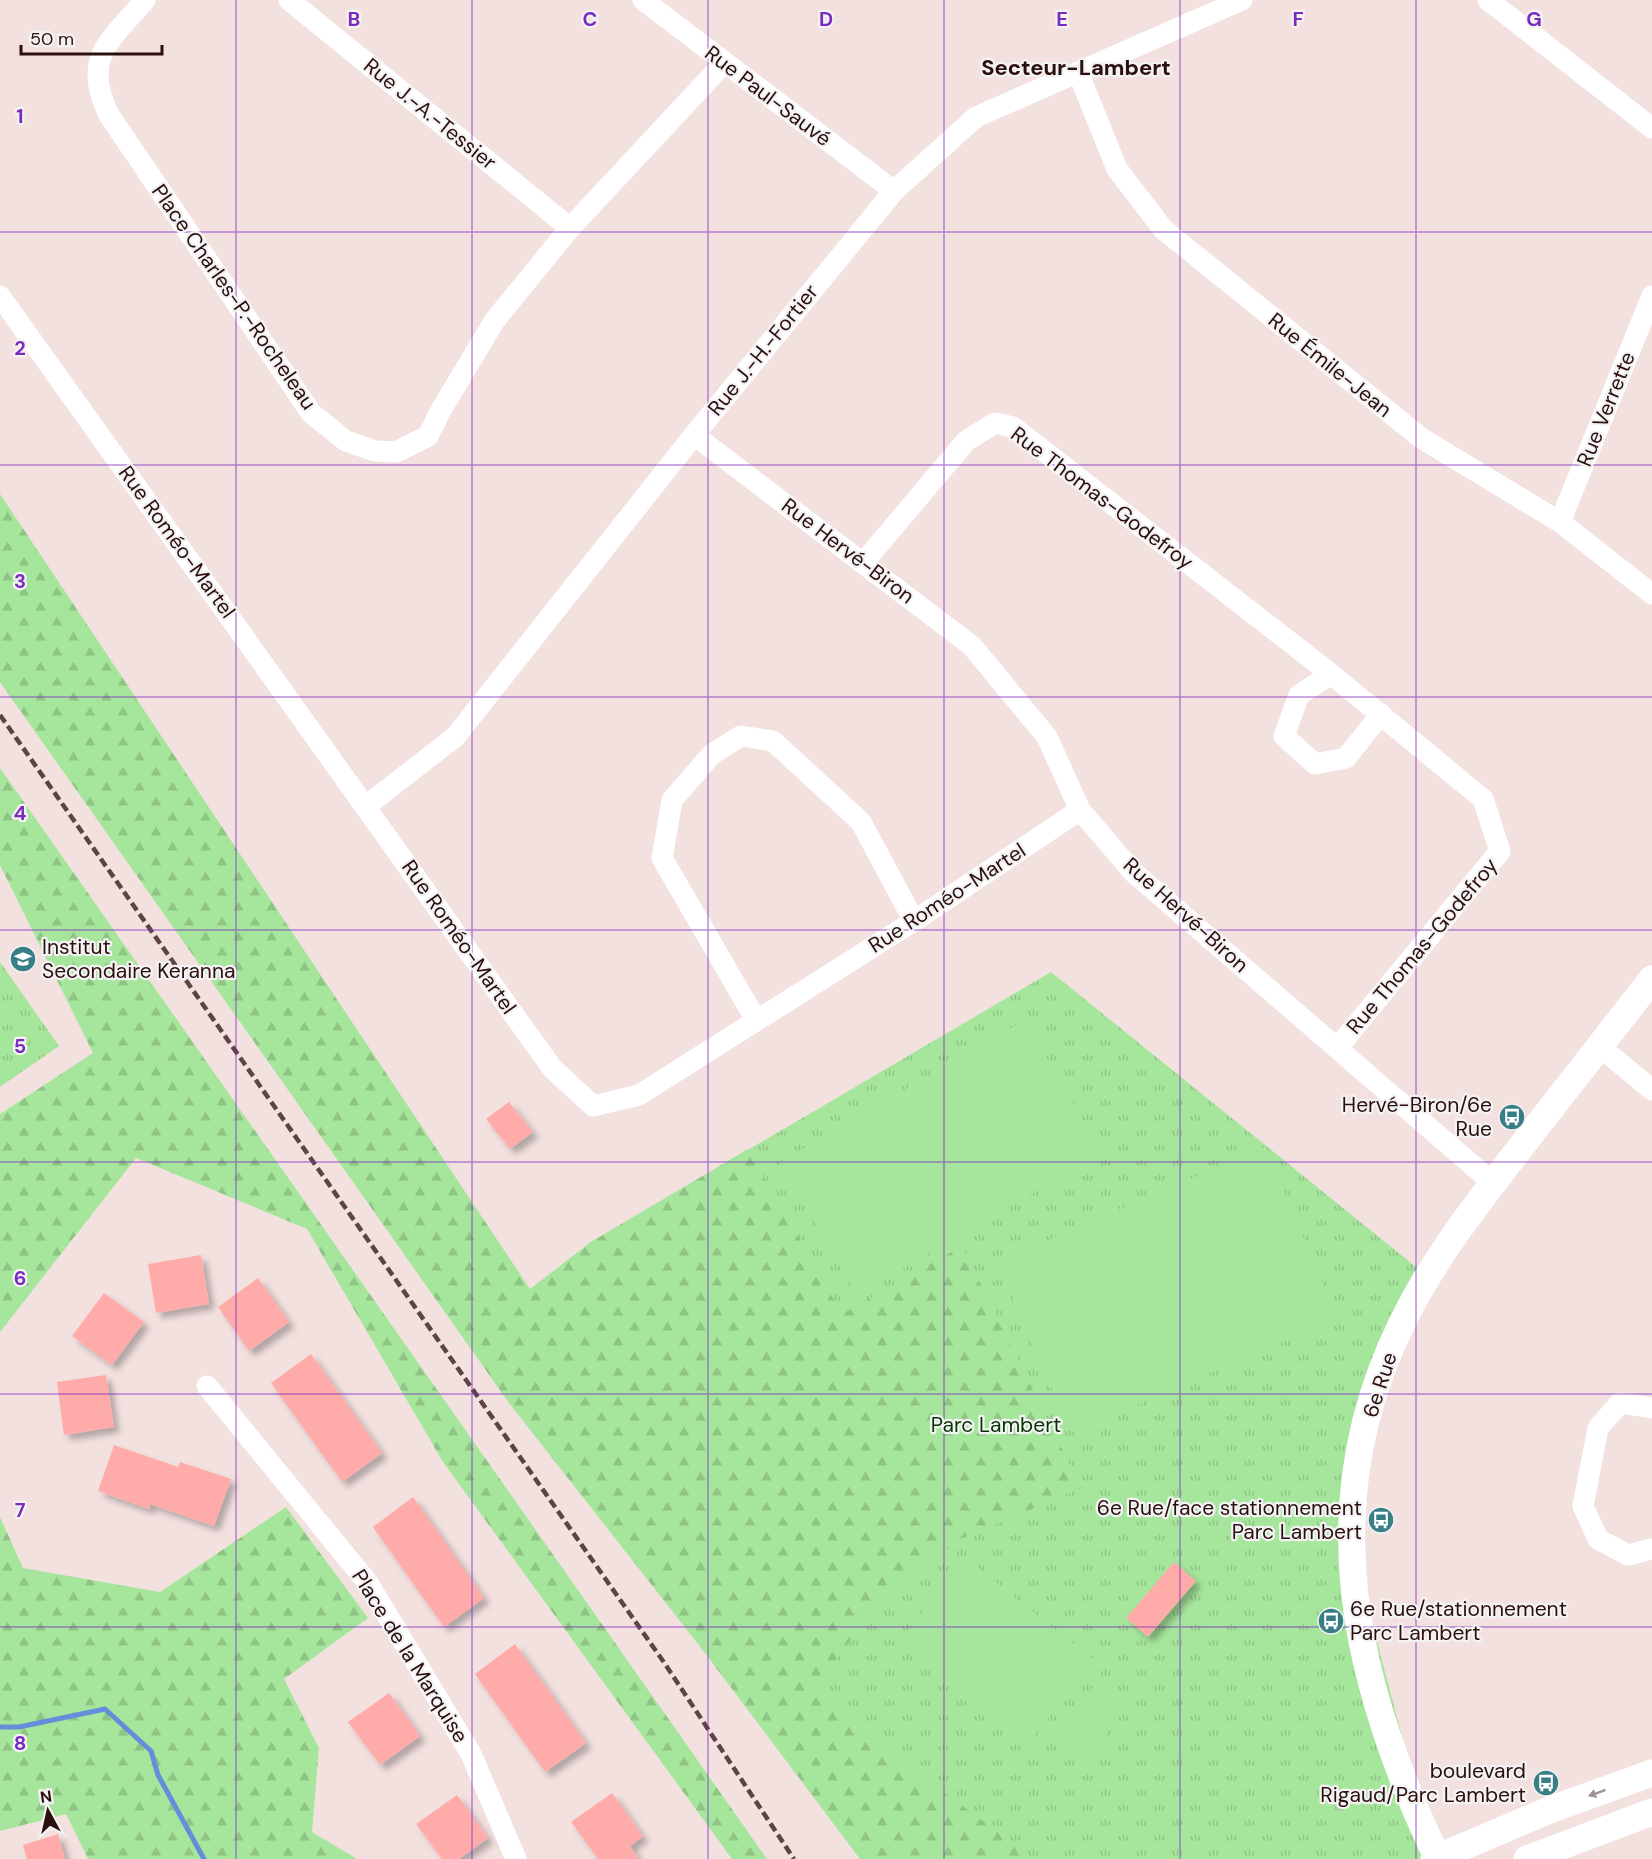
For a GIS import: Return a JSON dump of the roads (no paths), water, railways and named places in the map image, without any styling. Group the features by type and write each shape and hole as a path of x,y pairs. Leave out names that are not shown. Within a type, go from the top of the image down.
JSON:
{"street":[{"name":"Place Charles-P.-Rocheleau","path":"146,0 100,55 98,87 102,101 311,413 346,441 375,451 396,452 428,436 495,320 570,228 724,63"},
{"name":"Rue J.-A.-Tessier","path":"289,0 570,228"},
{"name":"Rue Paul-Sauvé","path":"643,0 894,191"},
{"name":"Rue J.-H.-Fortier","path":"366,806 454,737 694,435 894,191 976,117 1078,72 1219,4 1242,0"},
{"path":"1488,0 1652,128"},
{"name":"Rue Émile-Jean","path":"1078,72 1117,170 1163,229 1421,438 1560,522 1652,594"},
{"name":"Rue Roméo-Martel","path":"0,296 552,1068 593,1106 639,1095 914,921 1080,810"},
{"name":"Rue Verrette","path":"1560,522 1652,296"},
{"name":"Rue Thomas-Godefroy","path":"864,562 966,441 995,423 1013,427 1331,674 1483,799 1500,851 1338,1047"},
{"name":"Rue Hervé-Biron","path":"694,435 972,646 1047,737 1080,810 1133,872 1493,1183"},
{"path":"1331,674 1299,695 1284,736 1316,764 1346,758 1381,714"},
{"path":"756,1020 662,858 672,800 712,754 741,736 773,741 861,822 914,921"},
{"name":"6e Rue","path":"1437,1858 1383,1722 1366,1662 1352,1584 1350,1548 1354,1478 1375,1389 1402,1323 1445,1248 1652,979"},
{"path":"1599,1046 1652,1090"},
{"name":"Place de la Marquise","path":"207,1386 368,1583 471,1754 516,1859"},
{"path":"1652,1408 1620,1403 1598,1428 1583,1506 1598,1539 1628,1555 1652,1549"},
{"path":"1437,1858 1552,1809 1652,1773"},
{"path":"1527,1859 1652,1812"}],"waterway":[{"path":"0,1727 19,1727 105,1709 151,1751 158,1775 204,1859"}],"railway":[{"path":"0,715 663,1661 794,1859"}],"place":[{"name":"Institut Secondaire Keranna","path":"23,959"},
{"name":"Hervé-Biron/6e Rue","path":"1512,1117"},
{"name":"6e Rue/face stationnement Parc Lambert","path":"1381,1520"},
{"name":"6e Rue/stationnement Parc Lambert","path":"1331,1621"},
{"name":"boulevard Rigaud/Parc Lambert","path":"1546,1783"}],"district":[{"name":"Secteur-Lambert","path":"1076,67"}],"park label":[{"name":"Parc Lambert","path":"996,1425"}]}
